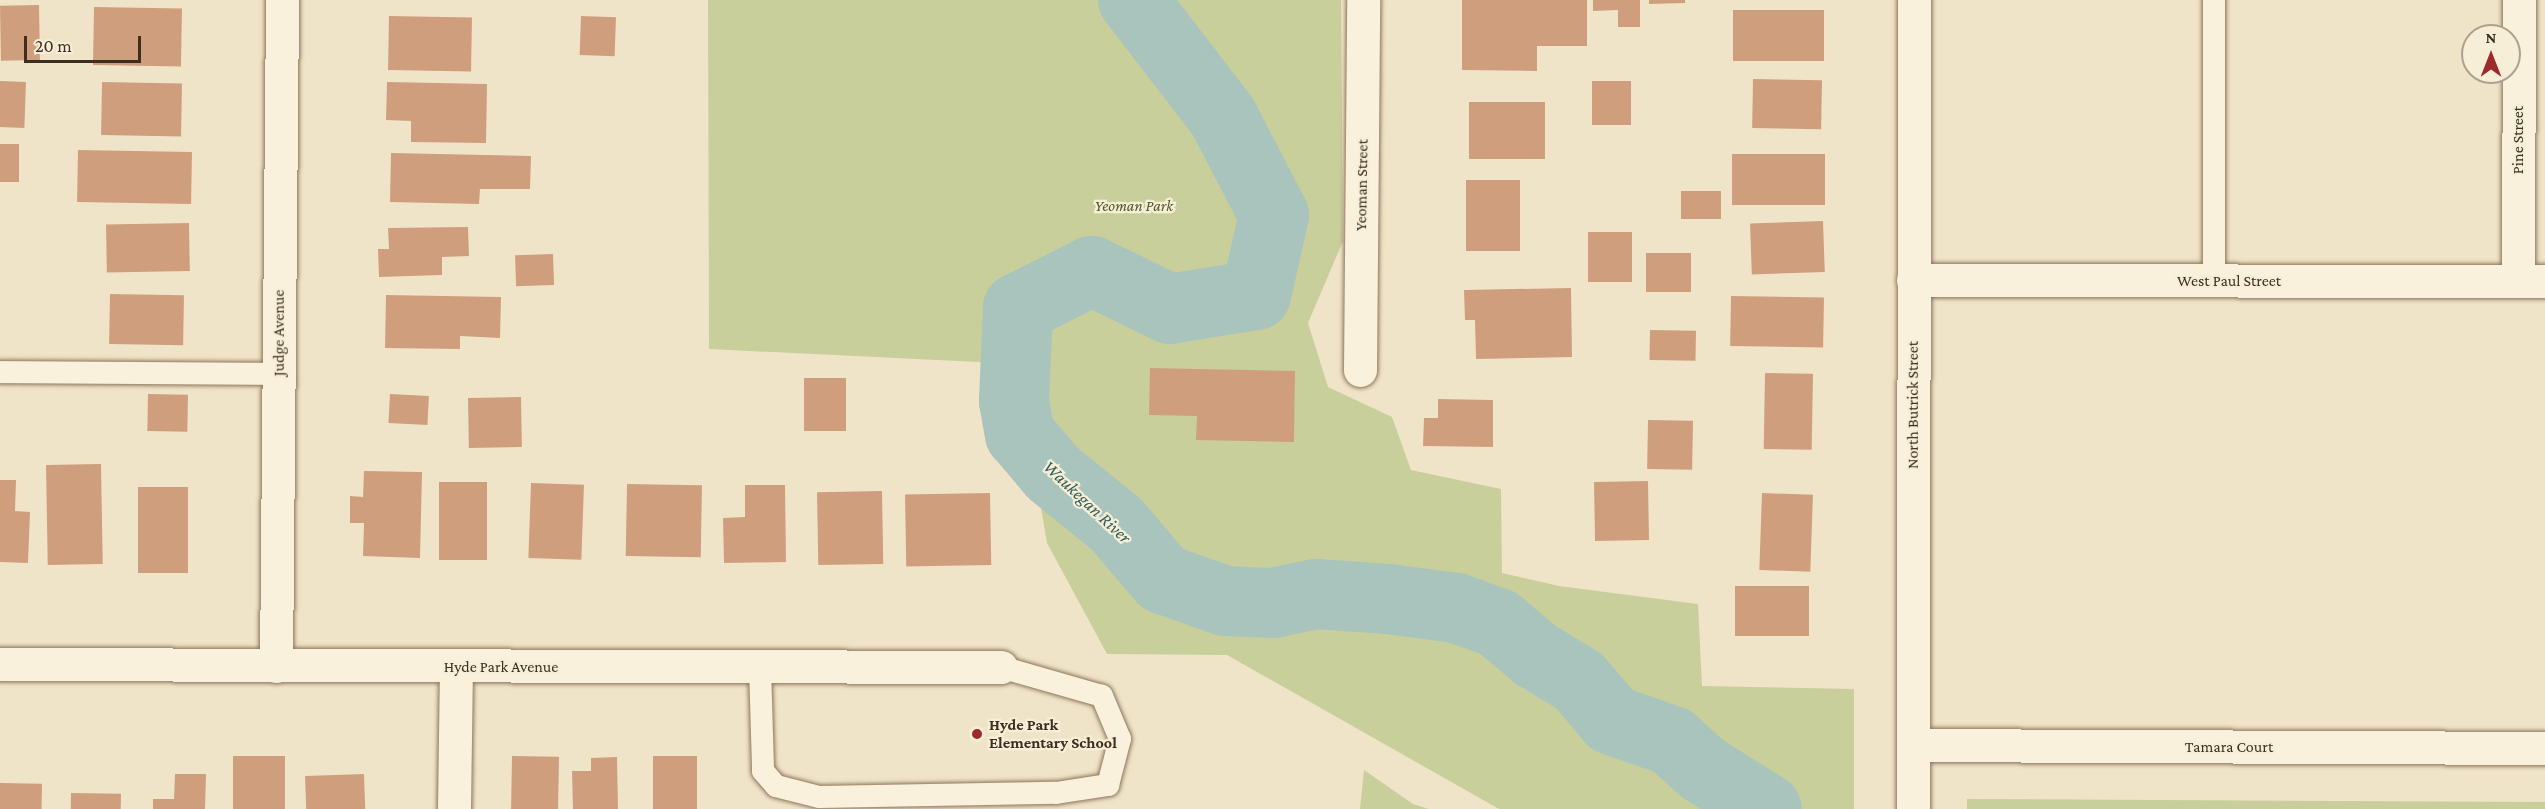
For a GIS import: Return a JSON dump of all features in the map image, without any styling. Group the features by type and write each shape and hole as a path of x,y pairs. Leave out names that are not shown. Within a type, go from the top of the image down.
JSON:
{"street":[{"name":"Judge Avenue","path":"276,666 282,0"},
{"name":"Yeoman Street","path":"1360,370 1363,0"},
{"name":"North Butrick Street","path":"1913,809 1914,0"},
{"name":"Pine Street","path":"2519,0 2531,281"},
{"name":"West Paul Street","path":"1913,280 2531,281"},
{"name":"Hyde Park Avenue","path":"0,664 1001,667"},
{"path":"454,809 456,667"},
{"name":"Tamara Court","path":"1914,745 2545,748"}],"lane":[{"path":"2214,0 2214,280"},
{"path":"0,372 279,374"},
{"path":"760,667 764,771 776,786 819,796 1056,793 1108,786 1120,739 1102,696 1001,667"}],"green space":[{"name":"Yeoman Park","path":"708,0 1341,0 1343,241 1308,323 1328,387 1392,417 1411,470 1501,489 1502,573 1559,586 1698,604 1702,686 1854,689 1854,809 1499,809 1227,655 1107,654 1047,543 1035,473 1014,450 999,363 709,349"},
{"path":"1364,770 1413,804 1429,809 1360,809"},
{"path":"1967,799 2545,802 2545,809 1967,809"}],"building":[{"path":"1462,0 1587,0 1587,46 1537,46 1537,71 1462,70"},
{"path":"1593,0 1640,0 1640,27 1618,27 1618,10 1593,11"},
{"path":"1649,0 1685,0 1685,3 1649,4"},
{"path":"39,5 40,60 1,61 0,6"},
{"path":"94,7 182,9 181,67 93,65"},
{"path":"1733,10 1824,10 1824,61 1733,61"},
{"path":"389,16 472,17 471,71 388,70"},
{"path":"581,16 616,17 615,56 580,55"},
{"path":"1753,79 1822,80 1821,129 1752,128"},
{"path":"0,81 26,82 24,128 0,127"},
{"path":"1592,81 1631,81 1631,125 1592,125"},
{"path":"102,82 182,83 181,136 101,135"},
{"path":"387,82 487,84 486,143 411,142 411,121 386,120"},
{"path":"1469,102 1545,102 1545,159 1469,159"},
{"path":"0,144 19,144 19,182 0,182"},
{"path":"78,150 192,152 191,204 77,202"},
{"path":"391,153 531,156 530,189 480,189 479,204 390,202"},
{"path":"1732,154 1825,154 1825,205 1732,205"},
{"path":"1466,180 1520,180 1520,251 1466,251"},
{"path":"1681,191 1721,191 1721,219 1681,219"},
{"path":"1823,221 1825,272 1752,275 1750,224"},
{"path":"189,223 190,271 107,272 106,224"},
{"path":"468,227 469,256 442,257 442,275 379,277 378,249 389,249 388,228"},
{"path":"1588,232 1632,232 1632,282 1588,282"},
{"path":"1646,253 1691,253 1691,292 1646,292"},
{"path":"553,254 554,285 516,286 515,255"},
{"path":"1571,288 1572,357 1476,359 1475,320 1465,320 1464,290"},
{"path":"110,294 184,295 183,345 109,344"},
{"path":"386,295 501,297 500,338 460,336 460,349 385,348"},
{"path":"1731,296 1824,298 1823,348 1730,346"},
{"path":"1650,330 1696,331 1695,361 1649,360"},
{"path":"1150,368 1295,371 1294,442 1196,440 1197,416 1149,415"},
{"path":"1765,373 1813,374 1812,450 1764,449"},
{"path":"804,378 846,378 846,431 804,431"},
{"path":"148,394 188,395 187,432 147,431"},
{"path":"390,394 429,396 427,425 388,423"},
{"path":"521,397 522,447 469,448 468,398"},
{"path":"1438,399 1493,400 1493,447 1423,446 1424,418 1438,418"},
{"path":"1648,420 1693,421 1692,470 1647,469"},
{"path":"101,464 103,564 48,565 46,465"},
{"path":"364,471 422,472 420,558 363,556 364,523 350,523 350,496 363,497"},
{"path":"0,480 16,480 15,511 30,512 28,563 0,562"},
{"path":"1648,481 1649,540 1595,541 1594,482"},
{"path":"439,482 487,482 487,560 439,560"},
{"path":"531,483 584,485 581,560 528,558"},
{"path":"627,484 702,485 701,557 626,556"},
{"path":"745,485 785,485 786,562 724,563 723,518 745,517"},
{"path":"138,487 188,487 188,573 138,573"},
{"path":"882,491 883,564 818,565 817,492"},
{"path":"990,493 991,565 906,566 905,494"},
{"path":"1762,493 1813,495 1810,572 1759,570"},
{"path":"1735,586 1809,586 1809,636 1735,636"},
{"path":"233,756 285,756 285,809 233,809"},
{"path":"512,756 559,757 558,809 511,809"},
{"path":"653,756 697,756 697,809 653,809"},
{"path":"617,757 618,809 573,809 572,771 591,771 591,758"},
{"path":"175,774 206,774 205,809 153,809 153,799 174,799"},
{"path":"364,774 365,809 306,809 305,776"},
{"path":"0,783 42,784 42,809 0,809"},
{"path":"71,793 121,794 121,809 71,809"}],"waterway":[{"name":"Waukegan River","path":"1133,0 1223,117 1274,215 1256,295 1170,309 1092,271 1018,308 1014,401 1020,434 1053,473 1116,524 1163,579 1225,601 1273,603 1316,594 1388,599 1456,608 1498,623 1536,655 1579,681 1612,720 1672,741 1703,769 1767,809"}],"place":[{"name":"Hyde Park Elementary School","path":"977,734"}]}
